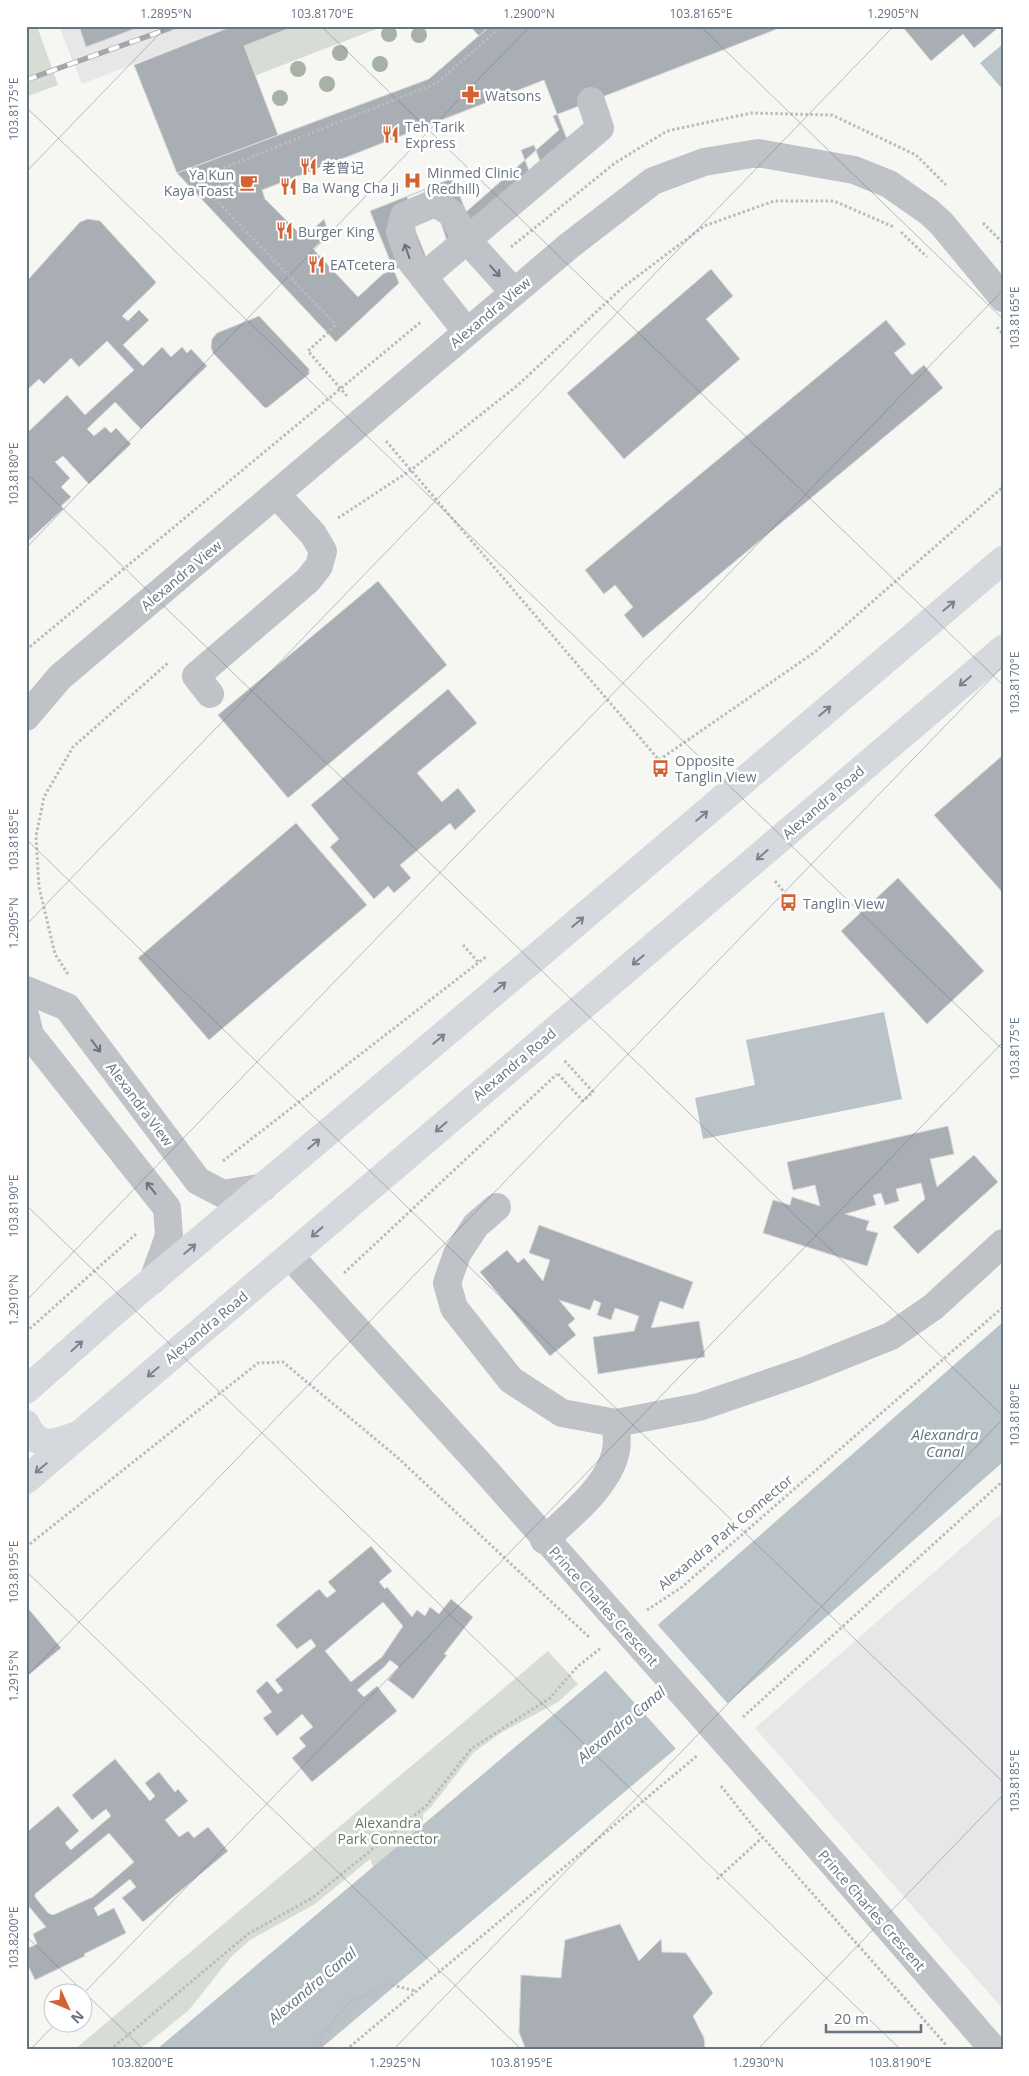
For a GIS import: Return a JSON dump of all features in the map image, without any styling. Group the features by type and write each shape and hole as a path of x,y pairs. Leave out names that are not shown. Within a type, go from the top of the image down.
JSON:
{"main road":[{"path":"31,1389 153,1280 1003,560"},
{"name":"Alexandra Road","path":"26,1480 1003,650"},
{"path":"26,1424 34,1437 43,1443 60,1442 83,1433"}],"street":[{"path":"423,277 600,128 591,101"},
{"name":"Alexandra View","path":"26,717 60,677 570,245 653,181 704,162 758,153 854,170 889,184 930,212 942,224 996,309"},
{"path":"468,332 410,260 400,232 404,216 435,203 451,213 467,240 514,292"},
{"path":"210,694 196,676 308,580 320,566 323,551 313,534 276,494"},
{"path":"26,990 67,1007"},
{"path":"67,1007 28,1030 167,1208 170,1236 153,1280"},
{"name":"Alexandra View","path":"67,1007 198,1181 223,1194 264,1187"},
{"path":"497,1207 476,1226 457,1254 447,1283 454,1308 511,1380 562,1412 616,1423 699,1407 804,1371 890,1336 933,1307 1003,1244"},
{"name":"Prince Charles Crescent","path":"290,1256 472,1456 994,2050"},
{"path":"544,1540 583,1505 605,1477 616,1451 616,1423"}],"path":[{"path":"313,534 411,470 518,385 622,288 704,226 774,201 834,201 898,228 931,260"},
{"path":"996,309 1003,334"},
{"path":"26,650 341,389"},
{"path":"659,760 815,652 1003,487"},
{"path":"70,978 55,954 39,887 36,836 44,797 73,747 175,656"},
{"path":"222,1162 487,956"},
{"path":"338,1279 557,1074 583,1101 593,1092 560,1056"},
{"path":"26,1332 144,1228"},
{"name":"Alexandra Park Connector","path":"110,2050 248,1934 312,1898 426,1806 471,1749 550,1698 577,1667 601,1648 622,1627 682,1587 1003,1307"},
{"path":"26,1547 258,1363 283,1362 397,1458 608,1654"},
{"path":"346,2050 697,1756 716,1733 1003,1481"},
{"path":"694,1752 697,1756"},
{"path":"716,1779 763,1837 951,2050"},
{"path":"717,1879 763,1837"},
{"path":"320,2050 321,2036 350,2002 388,1984 416,1991"}],"shaded area":[{"path":"59,26 231,26 82,84"},
{"path":"1003,1512 1003,2009 755,1728"}],"green space":[{"path":"26,26 37,26 58,85 26,97"},
{"path":"294,26 384,26 249,78 237,49"},
{"name":"Alexandra Park Connector","path":"548,1651 578,1684 558,1702 499,1734 473,1753 431,1807 423,1814 423,1828 374,1869 370,1859 315,1904 250,1940 231,1957 189,2010 147,2044 136,2050 74,2050"}],"water":[{"path":"1003,44 1003,90 980,63"},
{"path":"884,1012 902,1099 703,1139 695,1098 755,1085 746,1040"},
{"name":"Alexandra Canal","path":"1003,1322 1003,1462 673,1751 319,2050 156,2050 604,1672"}],"pier":[{"path":"656,1623 729,1705 677,1750 604,1669"}],"building":[{"path":"79,26 142,26 86,47"},
{"path":"233,26 295,26 244,46 278,135 177,173 134,65"},
{"path":"470,26 490,26 479,36"},
{"path":"490,26 782,27 553,116 559,130 466,212 453,178 370,211 399,283 336,342 177,173 429,79"},
{"path":"902,26 1000,26 974,48 963,34 931,61"},
{"path":"544,80 570,147 543,169 534,145 521,150 533,181 449,247 438,214 432,212 424,190 407,197 415,218 412,222 426,257 383,274 358,297 313,249 329,234 324,219 304,238 265,199 262,190"},
{"path":"88,219 100,221 156,282 122,316 128,321 139,310 149,320 123,345 143,366 162,347 171,357 182,347 187,353 191,349 207,366 141,429 115,402 87,429 94,436 105,427 111,433 116,428 131,444 89,484 63,456 55,462 70,478 61,487 71,497 61,506 63,509 26,543 26,434 67,395 85,415 134,370 107,341 79,367 71,358 44,384 39,379 26,391 26,282 80,222"},
{"path":"711,269 733,296 706,319 740,359 624,459 567,393"},
{"path":"259,316 309,369 309,374 265,408 213,353 211,347 212,339 217,333"},
{"path":"886,320 906,344 894,353 912,375 924,365 943,388 643,638 624,615 633,607 615,585 604,594 585,570"},
{"path":"378,581 447,665 288,798 218,715"},
{"path":"448,689 477,723 417,773 442,802 458,788 476,811 455,830 450,823 400,865 411,878 394,893 388,886 374,899 330,847 339,839 311,805"},
{"path":"1003,755 1003,893 934,815"},
{"path":"296,823 367,905 209,1040 138,958"},
{"path":"898,878 984,971 927,1024 841,931"},
{"path":"948,1126 954,1154 930,1159 937,1187 974,1155 998,1182 918,1254 893,1227 925,1199 921,1183 896,1189 899,1201 885,1205 881,1193 873,1195 876,1205 845,1214 869,1221 866,1230 878,1233 867,1266 763,1233 773,1200 790,1205 792,1197 820,1206 815,1185 793,1190 787,1162"},
{"path":"539,1225 693,1282 683,1309 660,1301 651,1328 699,1321 705,1357 598,1374 593,1337 634,1331 639,1316 615,1308 611,1320 597,1315 601,1303 594,1300 590,1310 559,1300 575,1319 568,1325 576,1335 550,1356 480,1272 507,1250 518,1263 524,1258 543,1281 550,1260 529,1253"},
{"path":"371,1546 392,1571 379,1582 385,1589 387,1587 412,1617 417,1610 425,1616 430,1607 439,1614 451,1599 473,1617 444,1654 447,1655 413,1699 388,1680 399,1667 390,1660 357,1690 364,1697 377,1686 397,1711 312,1782 292,1758 306,1746 299,1738 313,1727 302,1714 277,1736 263,1718 272,1712 256,1691 267,1681 278,1694 283,1690 275,1680 316,1646 311,1639 297,1649 276,1625 319,1589 327,1598 336,1591 328,1582","holes":["383,1602 403,1626 382,1657 351,1682 325,1651"]},
{"path":"26,1608 61,1648 26,1677"},
{"path":"115,1759 150,1801 155,1796 145,1783 159,1772 175,1792 178,1789 188,1801 165,1820 179,1837 188,1831 194,1838 208,1827 228,1851 143,1922 122,1898 136,1887 130,1879 94,1908 98,1916 114,1908 126,1933 84,1954 85,1956 35,1980 26,1961 26,1949 37,1944 33,1934 46,1927 26,1903 26,1833 58,1806 79,1831 65,1843 71,1850 111,1816 106,1809 92,1820 72,1795","holes":["109,1833 134,1862 93,1897 53,1915 48,1913 35,1897 35,1894"]},
{"path":"620,1924 639,1961 661,1939 662,1952 686,1953 713,1993 693,2016 704,2038 705,2050 526,2050 519,2032 521,1975 561,1978 565,1940"}],"railway":[{"path":"26,80 176,26"}],"place":[{"name":"Watsons","path":"471,95"},
{"name":"Teh Tarik Express","path":"391,134"},
{"name":"老曾记","path":"308,167"},
{"name":"Minmed Clinic (Redhill)","path":"413,180"},
{"name":"Ya Kun Kaya Toast","path":"248,182"},
{"name":"Ba Wang Cha Ji","path":"288,187"},
{"name":"Burger King","path":"284,231"},
{"name":"EATcetera","path":"316,264"},
{"name":"Opposite Tanglin View","path":"661,768"},
{"name":"Tanglin View","path":"789,903"}]}
